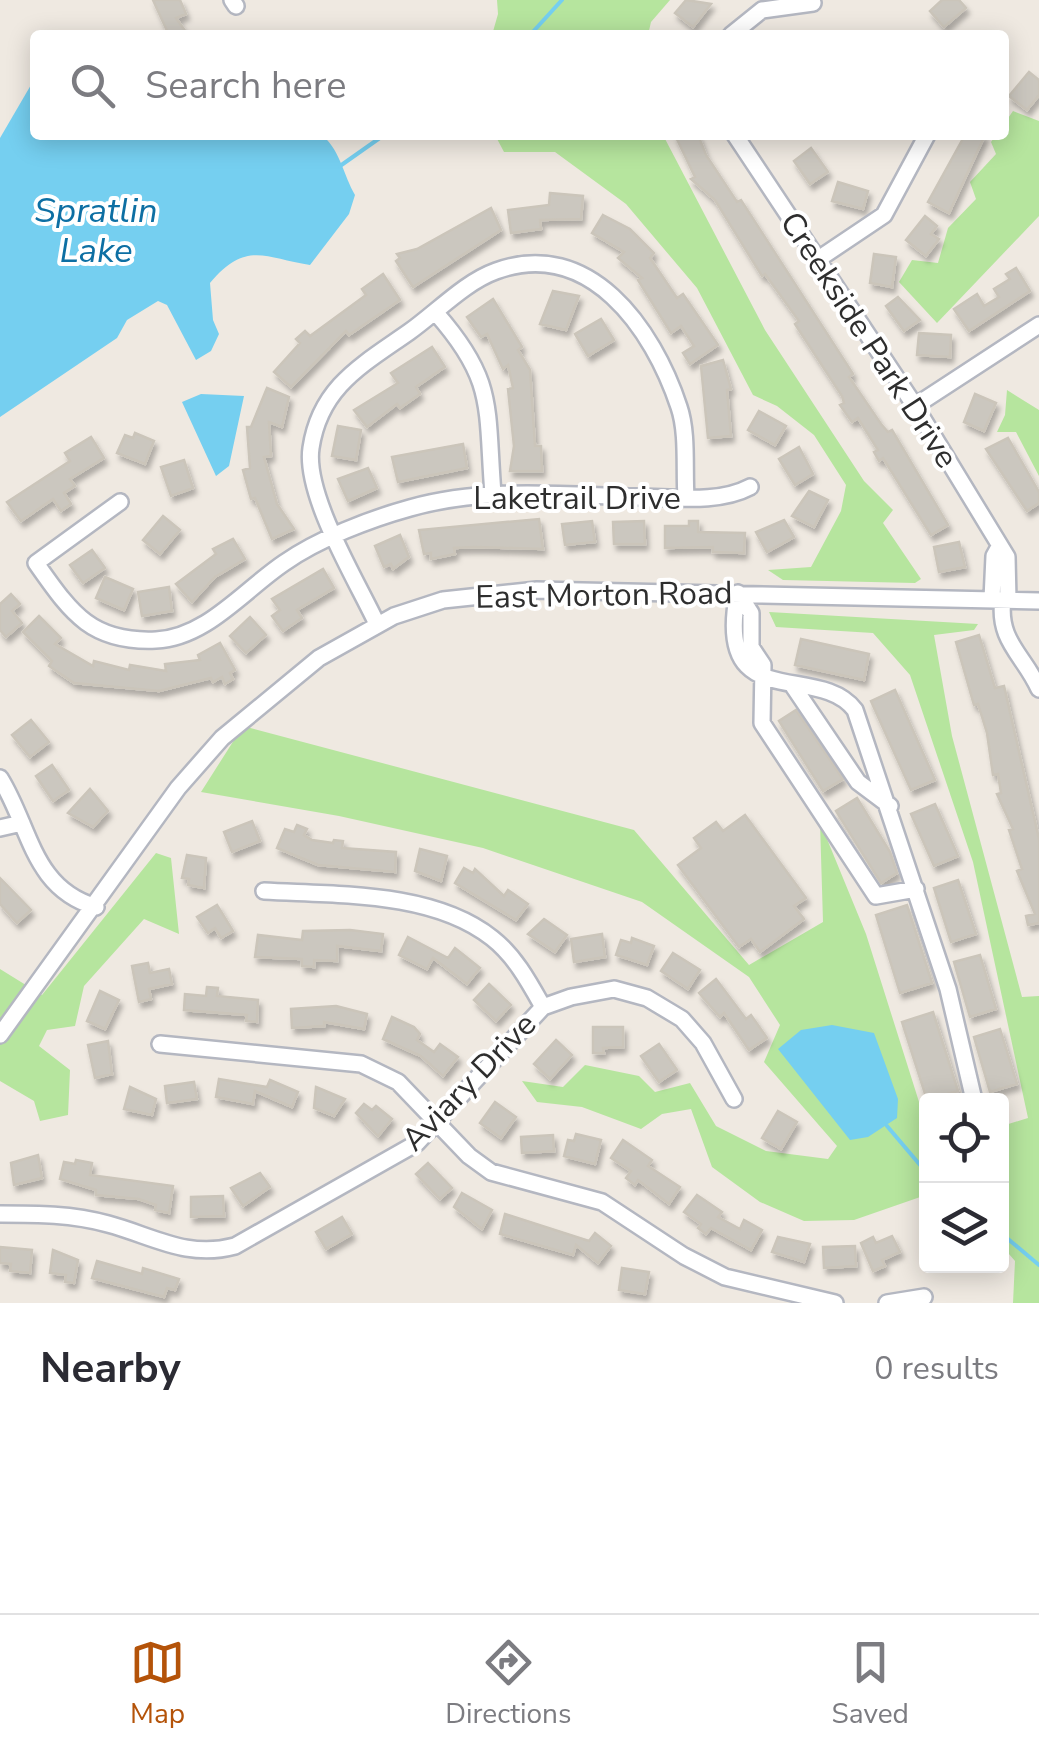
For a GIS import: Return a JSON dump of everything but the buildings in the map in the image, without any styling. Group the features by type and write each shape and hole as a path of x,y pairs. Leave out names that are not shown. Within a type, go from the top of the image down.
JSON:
{"street":[{"path":"738,30 762,10 812,3"},
{"name":"Creekside Park Drive","path":"739,140 916,406 999,546 994,556 1000,617 1008,644 1039,689"},
{"path":"817,260 884,215 923,140"},
{"path":"377,624 313,479 310,451 321,407 339,381 494,272 540,261 581,271 622,306 660,361 681,411 686,498"},
{"path":"436,313 466,347 481,378 493,494"},
{"path":"916,406 1039,325"},
{"name":"Laketrail Drive","path":"120,502 36,563 70,611 85,624 120,639 179,638 287,560 408,508 493,494 686,498 735,494 750,487"},
{"name":"East Morton Road","path":"0,1035 96,907 166,804 222,738 319,658 377,624 418,607 468,596 554,590 1039,602"},
{"path":"738,592 734,611 739,646 750,669 764,678 840,697 852,705 890,806 948,989 972,1093"},
{"path":"764,678 762,723 870,890 876,896 916,890"},
{"path":"792,686 858,782 890,806"},
{"path":"0,778 48,878 68,896 96,907"},
{"path":"0,828 22,823"},
{"path":"264,891 399,902 471,923 520,968 543,1006"},
{"name":"Aviary Drive","path":"0,1214 69,1215 179,1250 220,1250 248,1240 315,1196 392,1160 438,1123 543,1006 614,989 647,998 682,1019 703,1044 734,1099"},
{"path":"160,1044 361,1064 398,1082 491,1172 602,1202 684,1256 725,1277 835,1303"},
{"path":"886,1303 924,1298"}],"green space":[{"path":"497,0 670,0 651,22 649,30 493,30"},
{"path":"1013,111 1039,121 1039,216 937,323 899,282 912,260 938,263 948,228 976,199 970,182 996,154 991,142 1009,140 1009,117"},
{"path":"498,140 666,140 765,330 864,481 893,510 883,523 921,579 915,583 783,580 768,570 811,567 841,511 846,485 814,435 777,406 753,395 697,288 626,204 555,152 504,152"},
{"path":"1007,390 1039,410 1039,476 1016,432 997,432 1005,415"},
{"path":"769,612 978,624 974,630 934,635 952,736 1022,997 1039,996 1039,1303 1013,1303 1015,1261 1009,1254 1009,1124 1028,1118 973,862 910,675 873,633 776,627"},
{"path":"243,726 634,830 749,965 823,922 820,822 866,934 919,1102 919,1197 854,1220 804,1221 760,1202 712,1167 691,1109 662,1114 641,1129 582,1107 537,1102 522,1081 563,1087 585,1065 639,1076 655,1092 690,1083 716,1126 766,1151 828,1159 837,1146 764,1062 780,1025 749,977 642,902 483,848 339,816 201,792"},
{"path":"156,853 171,858 179,934 144,919 84,986 75,1026 47,1030 39,1046 70,1070 68,1115 40,1121 34,1101 0,1081 0,969 42,995"}],"water":[{"name":"Spratlin Lake","path":"30,87 30,140 326,140 355,195 349,214 310,265 257,255 234,261 210,283 213,320 219,334 211,351 196,360 167,305 158,301 127,320 117,338 0,417 0,138"},
{"path":"201,394 244,396 229,466 216,476 182,402"},
{"path":"832,1025 874,1033 898,1099 897,1118 868,1137 850,1140 778,1049 801,1030"}],"waterway":[{"path":"535,30 562,0"},
{"path":"340,166 377,140"},
{"path":"887,1126 919,1164"},
{"path":"1009,1240 1039,1265"}]}
